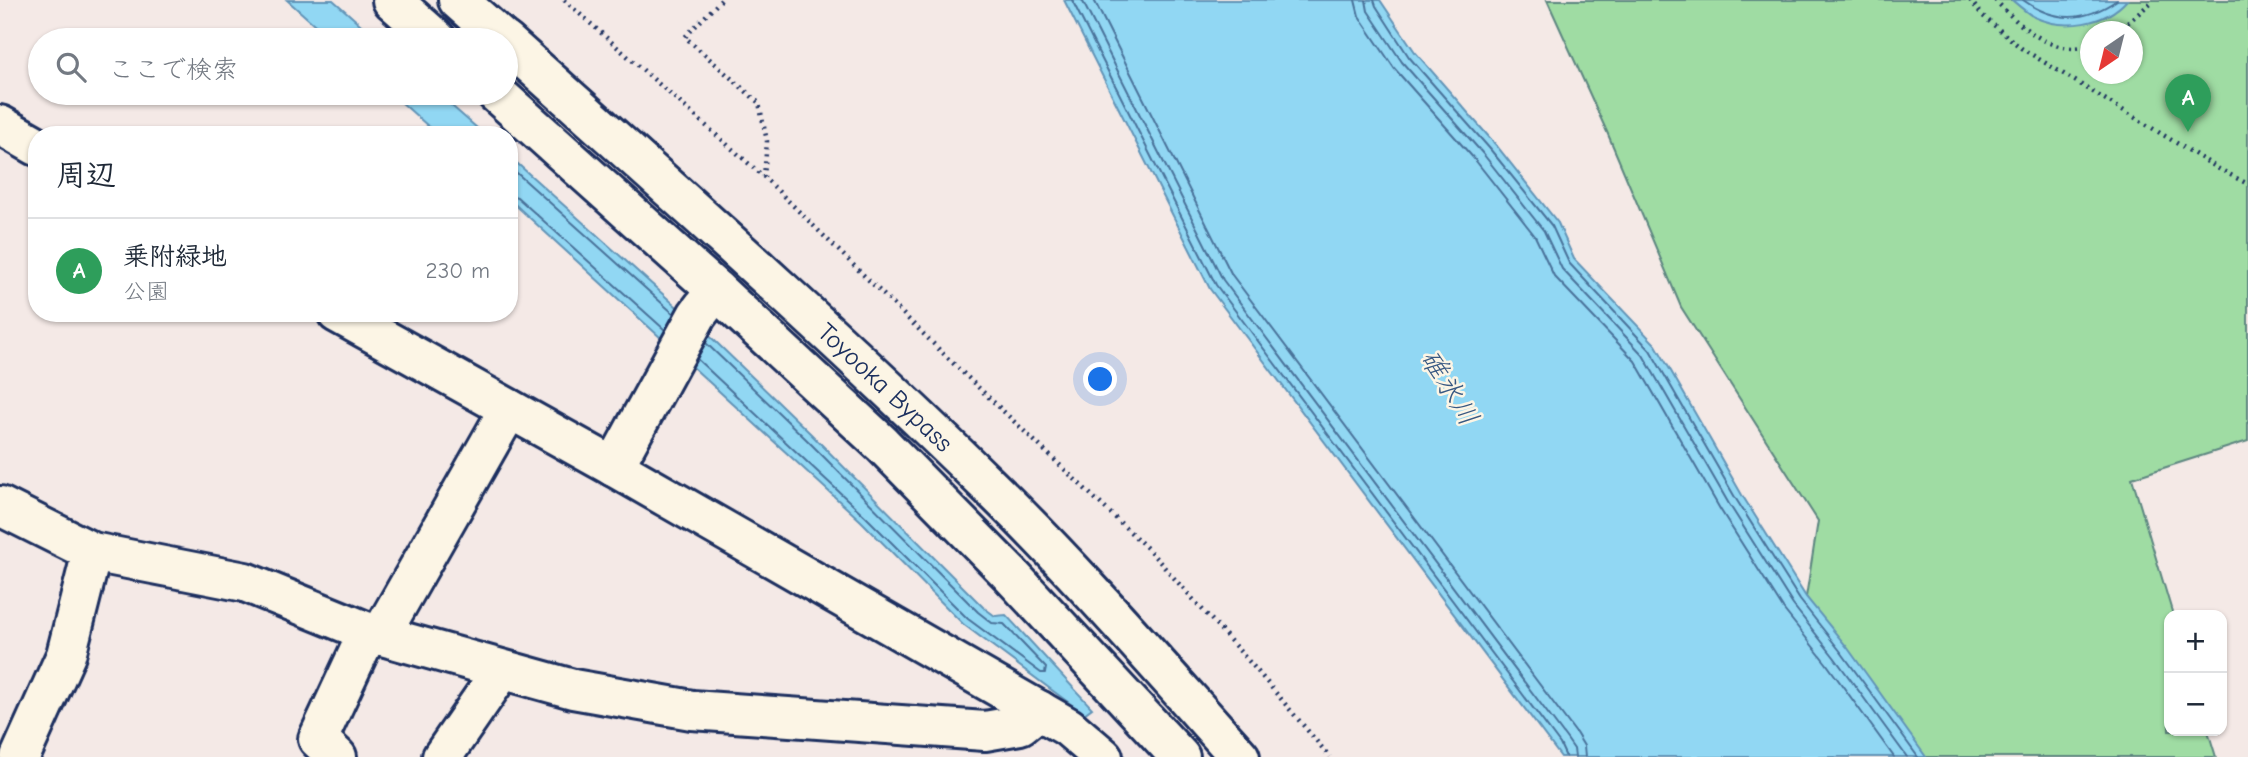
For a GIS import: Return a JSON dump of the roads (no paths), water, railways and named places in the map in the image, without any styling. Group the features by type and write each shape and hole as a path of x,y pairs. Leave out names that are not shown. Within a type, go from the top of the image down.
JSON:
{"main road":[{"path":"393,0 424,28"},
{"name":"Toyooka Bypass","path":"458,0 490,28"},
{"name":"Toyooka Bypass","path":"518,53 792,298 995,491 1240,757"},
{"name":"Toyooka Bypass","path":"508,105 706,303 882,444 1009,573 1180,757"},
{"path":"0,125 28,141"},
{"path":"614,467 706,303"},
{"path":"353,322 614,467 1039,710 1068,727 1103,757"},
{"path":"337,757 317,739 374,634 509,409"},
{"path":"0,506 92,552 245,582 374,634 573,689 865,740 985,731 1020,725 1039,710"},
{"path":"20,757 66,655 92,552"},
{"path":"442,757 502,670"}],"water":[{"path":"287,0 333,0 364,28 318,28"},
{"name":"碓氷川","path":"1064,0 1380,0 1415,52 1496,145 1558,223 1574,259 1656,345 1742,495 1806,597 1847,647 1926,757 1561,757 1210,289"},
{"path":"2012,0 2127,0 2107,15 2092,21 2080,21 2080,23 2058,24 2034,17"},
{"path":"404,105 451,105 475,126 428,126"},
{"path":"518,164 715,341 983,607 995,616 1006,615 1092,708 1084,714 963,624 861,521 518,207"}],"place":[{"name":"乗附緑地","path":"2188,132"}]}
